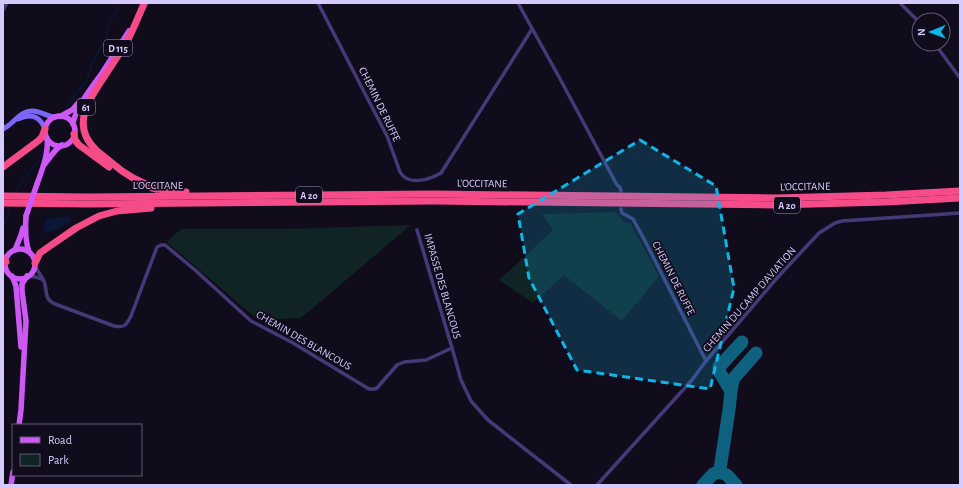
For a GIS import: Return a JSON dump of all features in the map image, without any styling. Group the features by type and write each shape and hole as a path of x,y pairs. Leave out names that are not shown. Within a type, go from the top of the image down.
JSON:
{"highway":[{"name":"61","path":"144,4 127,42 88,102 83,121 87,139 93,148 122,171 156,189"},
{"path":"3,167 42,137 45,129"},
{"name":"61","path":"74,134 75,140 79,145 112,170 143,186 181,192 258,195"},
{"name":"L'OCCITANE","path":"3,196 96,197 442,194 776,198 960,191"},
{"name":"L'OCCITANE","path":"3,203 89,204 442,201 776,205 960,198"},
{"path":"35,264 37,257 47,248 84,223 108,213 121,210 242,203"}],"main road":[{"name":"D 115","path":"73,124 76,115 90,90 130,30 144,4"},
{"name":"D 115","path":"58,116 72,110 90,90"},
{"path":"3,129 23,113 32,111 48,116 66,117 70,120 73,124 74,134 70,141 59,147 53,153 43,168"},
{"path":"15,120 26,116 36,117 41,121 45,129 48,146 43,168 15,250"},
{"path":"45,129 49,121 58,116"},
{"path":"47,138 54,144 62,145"},
{"path":"12,276 20,278 31,274 35,264 32,255 29,252 26,241 26,216"},
{"path":"23,362 16,286 12,276 7,270 4,260 15,250 20,249 29,252"},
{"path":"19,424 22,402 26,321 22,291 24,281 27,276"}],"street":[{"path":"3,10 7,3"},
{"name":"CHEMIN DE RUFFE","path":"318,3 388,136 400,172 406,178 412,180 426,179 441,173 532,29"},
{"path":"518,3 617,185 622,191"},
{"path":"900,3 911,13"},
{"path":"941,52 960,78"},
{"name":"CHEMIN DE RUFFE","path":"621,209 622,213 633,220 642,235 706,361"},
{"name":"CHEMIN DU CAMP D'AVIATION","path":"597,485 692,380 706,361 777,278 819,233 829,226 842,221 960,213"},
{"name":"IMPASSE DES BLANCOUS","path":"417,230 452,348"},
{"name":"CHEMIN DES BLANCOUS","path":"35,264 37,271 44,281 47,297 50,302 114,326 122,326 126,324 130,316 156,247 162,244 165,245 251,321 293,343 369,389 378,388 397,365 404,362 426,360 452,348"},
{"path":"27,276 38,277 44,281"},
{"path":"452,348 461,380 471,401 488,420 571,485"}],"highlighted area":[{"path":"640,140 716,186 734,288 710,389 577,370 529,278 518,214"}],"green space":[{"path":"616,212 624,222 630,223 659,276 622,321 564,275 533,303 499,280 553,230 542,214"},
{"path":"411,225 301,318 258,320 167,242 181,229 286,229"}],"water":[{"path":"66,216 71,219 71,221 66,225 46,233 43,231 46,219"}],"waterway":[{"path":"64,112 68,104 87,80 93,61 107,37 108,26 120,3"},
{"path":"16,191 19,185 38,162 45,148"},
{"path":"3,227 10,209"}],"taxiway":[{"path":"718,472 720,469 731,391 720,373 719,367 742,342"},
{"path":"731,391 734,378 756,353"},
{"path":"703,485 713,474 719,472 727,475 736,485"}]}
